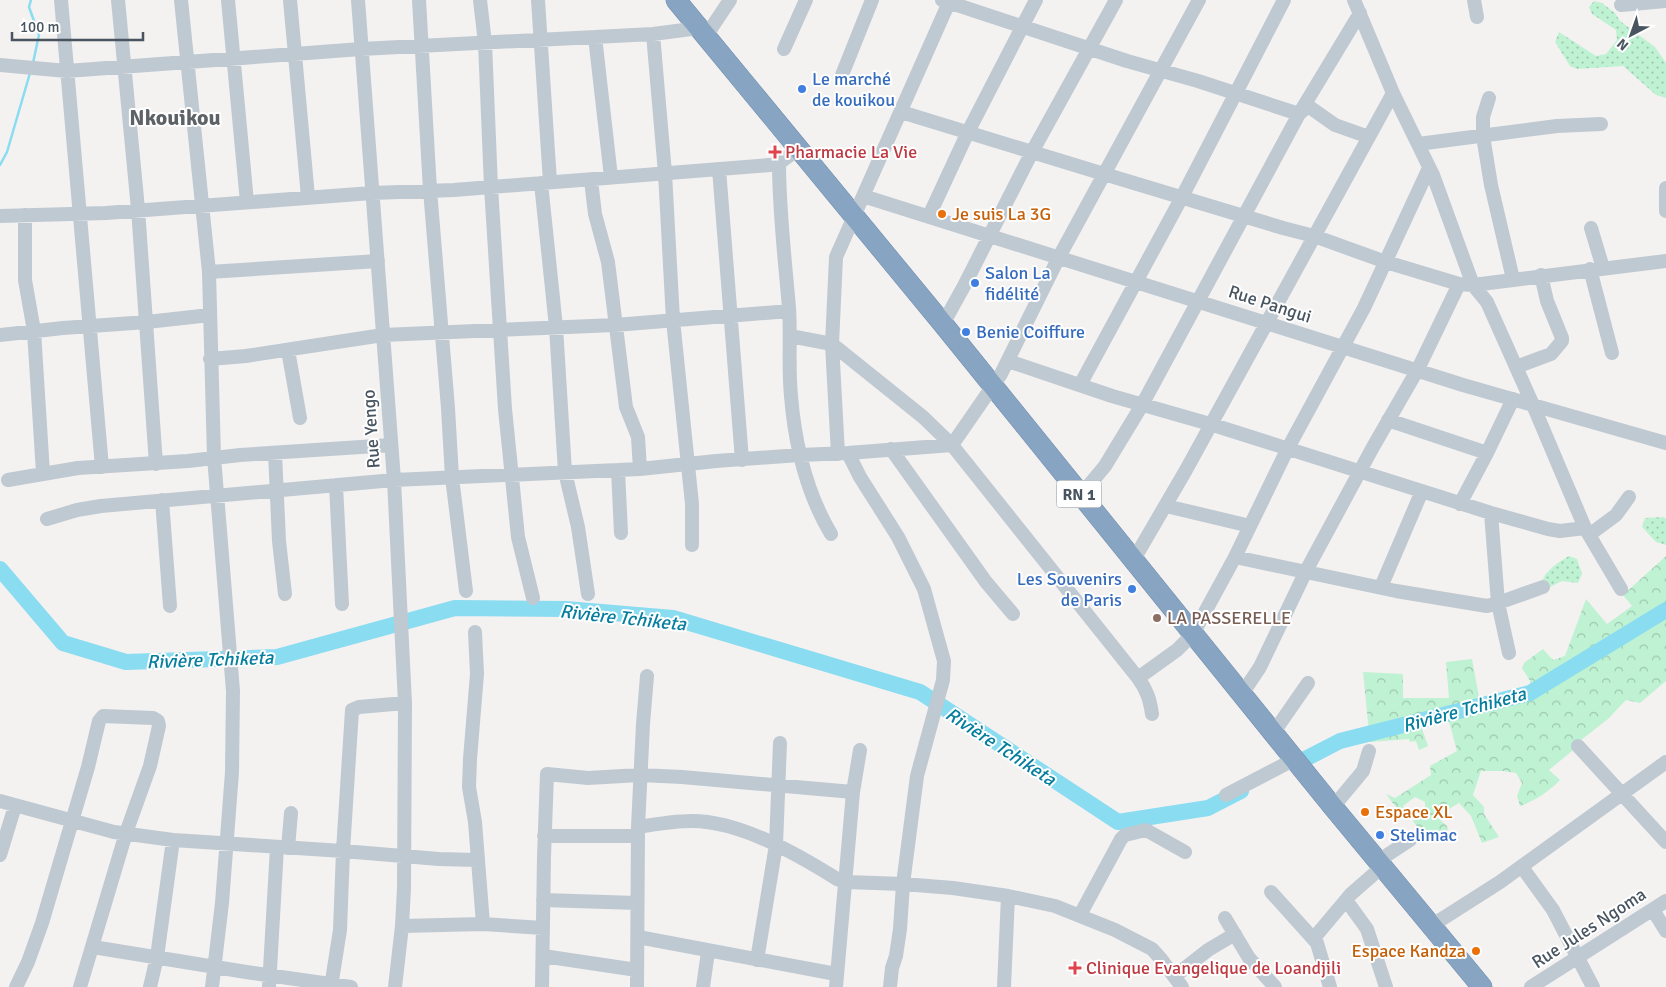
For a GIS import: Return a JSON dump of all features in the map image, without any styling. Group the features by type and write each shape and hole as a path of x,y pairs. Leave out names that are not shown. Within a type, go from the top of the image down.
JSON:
{"highway":[{"name":"RN 1","path":"676,0 854,215 1080,496 1482,987"}],"street":[{"path":"61,0 102,467"},
{"path":"118,0 138,209 156,464"},
{"path":"181,0 209,272 214,457 232,691 232,772 212,987"},
{"path":"228,0 232,59 247,202"},
{"path":"290,0 308,197"},
{"name":"Rue Yengo","path":"358,0 394,480 405,703 402,926 395,987"},
{"path":"419,0 430,190 443,332 452,477 466,592"},
{"path":"480,0 485,43 491,187 505,410 518,537 533,598"},
{"path":"538,0 546,183 565,472 578,527 588,594"},
{"path":"0,65 67,71 361,49 702,32 730,0"},
{"path":"784,49 806,0"},
{"path":"842,75 872,0"},
{"path":"929,216 968,132 1036,0"},
{"path":"943,324 1032,152 1116,0"},
{"path":"952,445 993,387 1008,361 1059,257 1199,0"},
{"path":"1080,385 1182,197 1284,0"},
{"path":"1354,0 1394,93 1430,168 1466,284 1487,302 1587,531 1621,589"},
{"path":"1474,0 1477,17"},
{"path":"890,987 900,929 903,884 918,776 943,680 944,661 924,588 898,537 843,454 832,344 836,257 901,112 947,1 1299,114"},
{"path":"1621,5 1666,1"},
{"path":"1080,496 1105,466 1142,405 1299,114 1360,13"},
{"path":"653,34 665,173 673,320 692,504 692,544"},
{"path":"596,37 611,177"},
{"path":"1133,561 1166,506 1394,93"},
{"path":"1489,98 1483,117 1483,136 1491,185 1512,279"},
{"path":"1299,114 1308,106 1335,125 1369,137"},
{"path":"901,112 1314,236 1386,262 1466,284 1666,261"},
{"path":"1418,144 1557,126 1601,124"},
{"path":"0,216 80,213 591,180 779,163 798,148"},
{"path":"779,163 789,310 790,395 804,473 815,505 831,534"},
{"path":"719,168 742,460"},
{"path":"1138,678 1177,650 1193,634 1235,557 1287,450 1343,347 1386,262 1430,168"},
{"path":"591,180 595,214 608,262 626,407 638,437 640,469"},
{"path":"1666,188 1666,211"},
{"name":"Rue Pangui","path":"863,196 1343,347 1666,443"},
{"path":"25,215 25,280 34,331 43,473"},
{"path":"1591,228 1596,268 1612,353"},
{"path":"209,272 378,262"},
{"path":"1516,367 1551,354 1562,341 1547,301 1541,275"},
{"path":"1242,694 1260,667 1306,571 1388,420 1466,284"},
{"path":"210,359 288,350 383,335 615,325 789,310"},
{"path":"0,335 210,315"},
{"path":"790,336 832,344 923,417 952,445 1138,678 1146,690 1152,714"},
{"path":"288,350 300,418"},
{"path":"1008,361 1491,514 1548,529 1587,531 1616,515 1629,497"},
{"path":"1460,504 1513,399"},
{"path":"1388,420 1487,453"},
{"path":"8,480 78,468 156,464 214,457 391,445"},
{"path":"48,520 86,509 162,500 394,480 640,469 800,455 843,454 952,445"},
{"path":"891,449 986,582 1013,614"},
{"path":"275,453 279,541 284,594"},
{"path":"618,470 621,533"},
{"path":"336,485 342,604"},
{"path":"1382,587 1422,491"},
{"path":"162,500 170,606"},
{"path":"1166,506 1250,526"},
{"path":"1491,514 1498,603 1509,653"},
{"path":"1235,557 1487,606 1543,586"},
{"path":"474,632 477,674 469,787 475,822 483,924"},
{"path":"637,987 638,831 647,676"},
{"path":"1274,732 1308,683"},
{"path":"331,985 340,930 352,710 359,707 405,703"},
{"path":"16,987 28,962 42,923 88,767 100,718 103,716 153,718 158,721 160,726 150,766 126,834 80,987"},
{"path":"757,960 776,845 780,743"},
{"path":"1578,746 1666,842"},
{"path":"638,938 757,960 836,981 853,792 860,750"},
{"path":"1333,807 1363,771 1369,751"},
{"path":"1226,796 1295,759"},
{"path":"1431,926 1522,866 1666,762"},
{"path":"542,987 544,836 547,774 588,778 640,775 716,779 853,792"},
{"path":"0,802 114,832 173,840 343,851 404,857 478,860"},
{"path":"0,856 15,806"},
{"path":"270,981 282,847 291,813"},
{"path":"544,836 638,831 681,821 728,826 776,845 837,879 846,882 953,888 1008,896 1050,905 1080,915 1137,940 1152,949 1162,959 1178,982 1208,950 1235,934"},
{"path":"1080,915 1121,839 1125,836 1146,830 1185,852"},
{"path":"150,987 157,957 173,840"},
{"path":"1314,938 1380,864 1410,840"},
{"path":"1522,866 1553,910 1593,987"},
{"path":"1271,892 1314,938 1330,987"},
{"path":"1004,987 1008,896"},
{"path":"543,900 638,903"},
{"path":"1346,900 1367,929 1386,987"},
{"name":"Rue Jules Ngoma","path":"1532,987 1666,901"},
{"path":"1653,910 1666,931"},
{"path":"1225,918 1253,964 1275,987"},
{"path":"402,926 483,924 543,928"},
{"path":"93,947 215,967 270,981 351,987"},
{"path":"703,987 708,952"},
{"path":"543,956 637,970"}],"green space":[{"path":"1594,1 1602,3 1615,13 1620,21 1655,47 1666,63 1666,98 1656,95 1623,66 1577,69 1570,66 1555,42 1559,32 1596,56 1606,54 1617,40 1616,30 1592,14 1589,7"},
{"path":"1664,517 1666,519 1666,545 1656,542 1642,527 1645,518"},
{"path":"1569,556 1577,559 1582,574 1578,583 1562,581 1546,589 1541,586 1548,572"},
{"path":"1666,556 1666,681 1640,703 1626,700 1608,719 1581,740 1572,751 1549,770 1560,780 1530,802 1520,806 1517,796 1522,783 1516,773 1481,771 1473,795 1484,807 1484,814 1499,837 1482,843 1471,816 1459,803 1447,810 1438,811 1436,816 1447,826 1448,834 1427,840 1413,821 1417,817 1419,820 1425,812 1425,802 1415,797 1403,806 1405,808 1401,814 1386,794 1395,798 1431,775 1430,766 1457,751 1448,718 1421,726 1428,746 1419,750 1416,741 1410,742 1409,739 1370,742 1363,672 1403,674 1403,698 1449,698 1446,662 1472,659 1482,713 1530,696 1530,681 1522,668 1524,663 1543,649 1553,660 1565,656 1586,599 1607,624 1632,606 1623,595"}],"waterway":[{"path":"31,0 29,7 39,35 33,63"},
{"path":"0,165 7,152 30,73"},
{"name":"Rivière Tchiketa","path":"0,569 63,643 126,662 277,657 455,608 566,609 673,618 920,692 1118,822 1208,808 1241,791"},
{"name":"Rivière Tchiketa","path":"1305,759 1340,741 1530,693 1666,610"}],"place":[{"name":"Le marché de kouikou","path":"802,89"},
{"name":"Pharmacie La Vie","path":"775,152"},
{"name":"Je suis La 3G","path":"942,214"},
{"name":"Salon La fidélité","path":"975,283"},
{"name":"Benie Coiffure","path":"966,332"},
{"name":"Les Souvenirs de Paris","path":"1132,589"},
{"name":"LA PASSERELLE","path":"1157,618"},
{"name":"Espace XL","path":"1365,812"},
{"name":"Stelimac","path":"1380,835"},
{"name":"Espace Kandza","path":"1476,951"},
{"name":"Clinique Evangelique de Loandjili","path":"1075,968"}],"district":[{"name":"Nkouikou","path":"175,117"}]}
